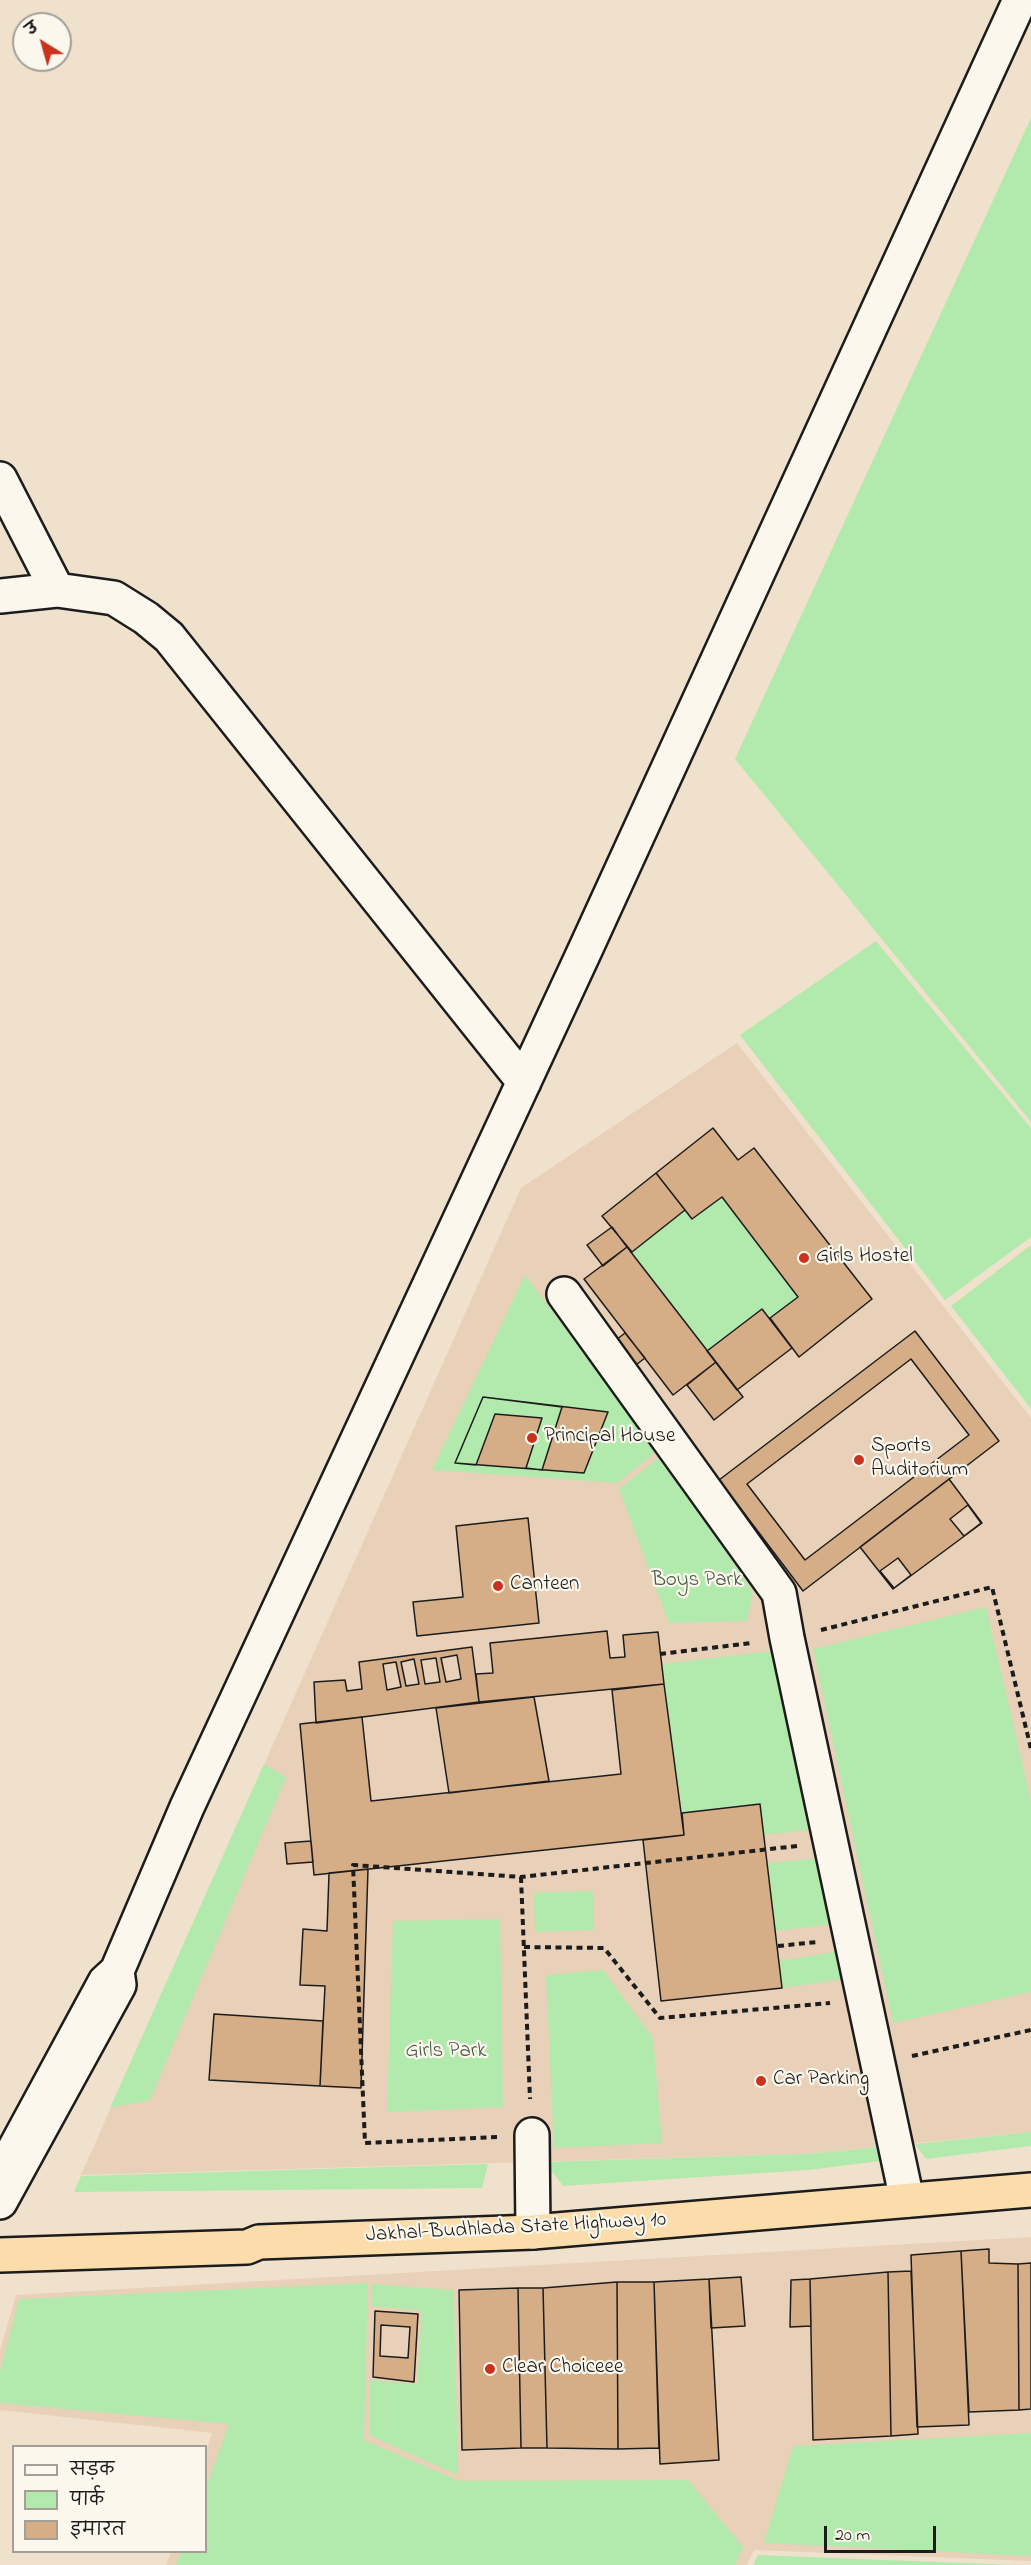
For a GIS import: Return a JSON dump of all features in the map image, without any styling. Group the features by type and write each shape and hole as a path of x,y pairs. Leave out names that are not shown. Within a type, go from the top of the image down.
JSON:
{"highway":[{"name":"Jakhal-Budhlada State Highway 10","path":"0,2255 247,2247 259,2242 533,2232 1031,2190"}],"street":[{"path":"0,2176 105,1982 117,1971 187,1807 524,1082 1020,0"},
{"path":"0,479 57,590"},
{"path":"0,596 57,590 114,598 146,618 170,637 524,1082"},
{"path":"564,1294 780,1593 787,1638 907,2200"},
{"path":"0,2202 119,1985 117,1971"},
{"path":"532,2135 533,2232"}],"path":[{"path":"660,1654 787,1638 992,1587 1031,1749"},
{"path":"521,1877 532,2135 365,2143 353,1865 521,1877 830,1842"},
{"path":"524,1947 604,1948 660,2018 864,2000"},
{"path":"878,2064 1031,2030"}],"shaded area":[{"path":"737,1043 1031,1418 1031,2132 806,2154 81,2175 521,1188"},
{"path":"1031,2237 1031,2561 754,2550 747,2565 166,2565 171,2553 207,2553 207,2449 212,2433 0,2410 0,2351 16,2295"}],"green space":[{"path":"1031,118 1031,1122 735,759"},
{"path":"876,941 1031,1128 1031,1237 945,1300 740,1035"},
{"path":"722,1197 798,1297 770,1318 761,1309 707,1351 632,1252 685,1210 693,1219"},
{"path":"1031,1245 1031,1409 951,1306"},
{"path":"525,1275 657,1451 617,1483 432,1470"},
{"name":"Boys Park","path":"661,1456 753,1592 747,1621 669,1623 619,1489"},
{"path":"986,1607 1031,1801 1031,1992 893,2023 813,1649"},
{"path":"773,1651 808,1830 764,1835 760,1804 682,1813 661,1664"},
{"path":"264,1764 286,1777 150,2100 110,2108"},
{"path":"823,1858 832,1924 776,1931 768,1863"},
{"path":"593,1891 594,1930 535,1932 534,1893"},
{"name":"Girls Park","path":"500,1919 503,2107 387,2112 393,1921"},
{"path":"840,1951 844,1979 782,1988 779,1961"},
{"path":"603,1970 653,2038 662,2143 554,2148 546,1975"},
{"path":"1031,2132 1031,2146 926,2159 915,2144"},
{"path":"881,2147 880,2161 809,2170 563,2186 545,2162 806,2154"},
{"path":"488,2164 482,2188 74,2192 81,2176"},
{"path":"368,2283 364,2440 459,2481 688,2480 743,2547 735,2565 176,2565 181,2553 207,2553 207,2484 229,2424 0,2403 0,2371 19,2299"},
{"path":"371,2284 454,2290 458,2475 369,2435 370,2380 417,2384 422,2311 372,2306"},
{"path":"1031,2433 1031,2556 764,2543 793,2446"},
{"path":"758,2555 1014,2565 753,2565"}],"building":[{"name":"Girls Hostel","path":"713,1128 738,1160 754,1148 872,1299 799,1357 770,1318 798,1297 722,1197 692,1219 656,1173"},
{"path":"656,1173 685,1210 632,1252 602,1216"},
{"path":"612,1227 627,1247 603,1266 587,1245"},
{"path":"627,1247 716,1362 673,1395 584,1279"},
{"path":"762,1309 792,1348 737,1390 707,1351"},
{"name":"Sports Auditorium","path":"915,1331 999,1441 803,1591 719,1480"},
{"path":"625,1333 645,1358 610,1385 590,1360"},
{"path":"911,1359 969,1435 805,1560 747,1484"},
{"path":"716,1362 743,1397 714,1420 687,1385"},
{"name":"Principal House","path":"483,1397 608,1412 584,1473 455,1463"},
{"path":"483,1397 562,1407 542,1470 526,1468 542,1418 495,1414 476,1465 455,1463"},
{"path":"949,1479 982,1523 893,1589 860,1547"},
{"path":"968,1505 981,1523 964,1536 950,1519"},
{"name":"Canteen","path":"528,1518 539,1623 417,1636 413,1602 463,1597 456,1526"},
{"path":"898,1558 911,1575 894,1588 880,1571"},
{"path":"607,1631 610,1658 625,1657 623,1635 658,1632 664,1684 479,1702 476,1674 493,1673 490,1643"},
{"path":"472,1647 479,1702 316,1723 314,1682 345,1680 347,1691 362,1689 359,1662"},
{"path":"457,1655 461,1679 446,1682 441,1658"},
{"path":"436,1658 440,1682 425,1684 421,1660"},
{"path":"414,1659 419,1684 406,1686 401,1662"},
{"path":"396,1662 401,1687 387,1690 383,1664"},
{"path":"664,1684 684,1835 314,1875 300,1724 362,1717 371,1801 621,1774 612,1690"},
{"path":"534,1697 549,1781 449,1793 436,1708"},
{"path":"760,1804 782,1988 661,2001 643,1840 684,1835 682,1813"},
{"path":"311,1841 313,1862 287,1864 285,1843"},
{"path":"368,1869 361,2088 320,2086 325,1986 300,1985 303,1929 327,1931 329,1873"},
{"path":"214,2014 323,2021 320,2086 209,2080"},
{"path":"989,2249 989,2263 1018,2264 1019,2410 969,2412 961,2251"},
{"path":"961,2251 969,2425 917,2427 911,2255"},
{"path":"1031,2263 1031,2409 1019,2410 1018,2264"},
{"path":"911,2271 918,2434 891,2436 888,2272"},
{"path":"888,2272 891,2436 813,2440 810,2279"},
{"path":"741,2277 745,2326 711,2328 709,2279"},
{"path":"709,2279 719,2460 660,2464 654,2282"},
{"path":"810,2279 811,2326 790,2327 791,2280"},
{"path":"617,2282 618,2449 547,2448 543,2288"},
{"path":"617,2282 654,2282 659,2448 618,2449"},
{"name":"Clear Choiceee","path":"518,2288 521,2448 462,2450 459,2290"},
{"path":"518,2288 543,2288 547,2448 521,2448"},
{"path":"375,2311 418,2314 414,2382 373,2377"},
{"path":"381,2325 410,2327 408,2358 380,2356"}],"place":[{"name":"Girls Hostel","path":"804,1258"},
{"name":"Principal House","path":"532,1438"},
{"name":"Sports Auditorium","path":"859,1460"},
{"name":"Canteen","path":"498,1586"},
{"name":"Car Parking","path":"761,2081"},
{"name":"Clear Choiceee","path":"490,2369"}]}
